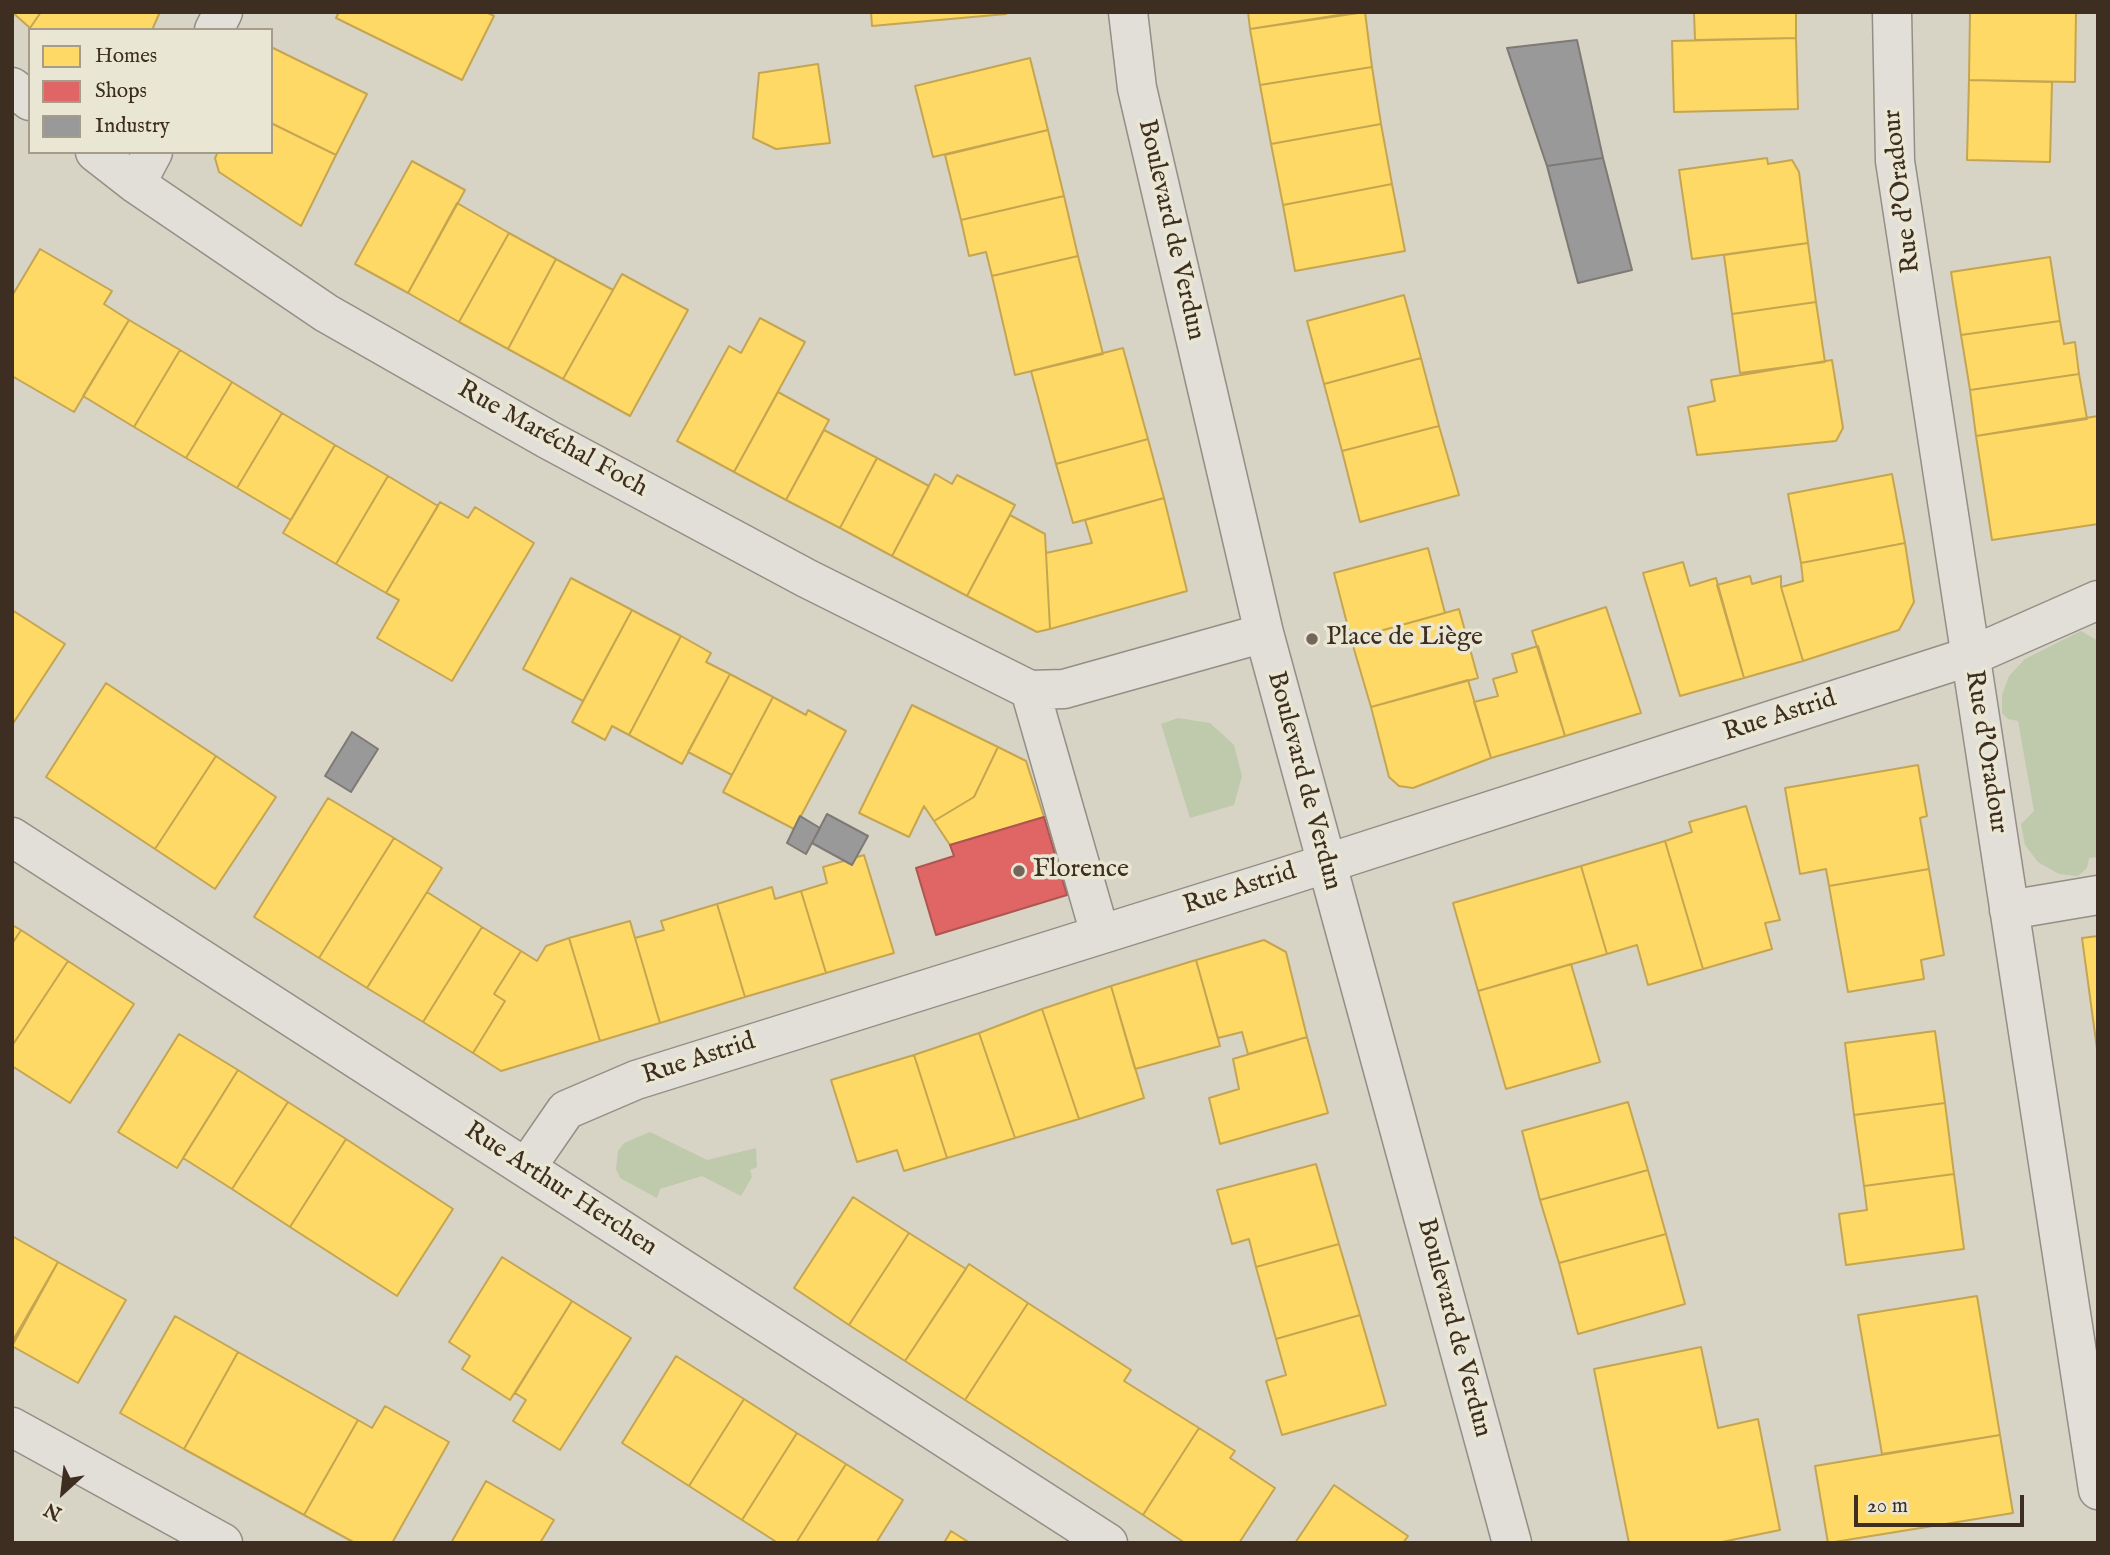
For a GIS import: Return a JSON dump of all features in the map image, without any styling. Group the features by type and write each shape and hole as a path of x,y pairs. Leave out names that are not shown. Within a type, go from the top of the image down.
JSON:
{"street":[{"path":"215,28 223,12"},
{"name":"Boulevard de Verdun","path":"1128,12 1136,88 1264,633 1512,1543"},
{"name":"Rue d'Oradour","path":"1892,12 1891,87 1895,161 2098,1490"},
{"path":"12,87 28,99"},
{"name":"Rue Maréchal Foch","path":"101,154 144,168 326,313 547,439 806,578 1030,690 1064,689 1264,633"},
{"name":"Rue Astrid","path":"527,1168 566,1110 636,1080 1971,656 2098,600"},
{"path":"1030,690 1100,934"},
{"name":"Rue Arthur Herchen","path":"12,837 1108,1543"},
{"path":"2009,910 2098,895"},
{"path":"12,1427 223,1543"}],"green space":[{"path":"2081,631 2098,641 2098,857 2089,858 2087,868 2078,876 2059,874 2038,862 2025,845 2021,824 2034,811 2018,721 2008,719 2002,713 2002,695 2009,676 2025,659"},
{"path":"1178,718 1210,723 1234,745 1242,776 1234,805 1190,818 1161,724"},
{"path":"650,1132 707,1160 756,1148 757,1167 750,1170 752,1177 741,1196 702,1176 660,1189 657,1198 620,1178 616,1169 618,1151 624,1143"}],"building: Homes":[{"path":"12,12 41,12 30,28"},
{"path":"41,12 160,12 153,28 30,28"},
{"path":"339,12 486,12 494,16 462,80 336,18"},
{"path":"871,12 1006,12 1006,14 872,26"},
{"path":"1248,12 1358,12 1250,29"},
{"path":"1365,12 1372,67 1260,85 1250,29"},
{"path":"1694,12 1796,12 1796,38 1695,40"},
{"path":"1970,12 2076,12 2075,82 1969,80"},
{"path":"1796,38 1798,109 1674,112 1672,41"},
{"path":"273,48 367,94 336,155 273,124"},
{"path":"1030,58 1048,130 933,157 915,86"},
{"path":"818,64 830,143 776,149 753,138 759,73"},
{"path":"1372,67 1381,124 1271,144 1260,85"},
{"path":"1969,80 2052,82 2050,162 1967,160"},
{"path":"273,124 336,155 301,226 219,172 215,158 217,154 273,154"},
{"path":"1381,124 1392,184 1283,205 1271,144"},
{"path":"1048,130 1064,196 961,220 945,155"},
{"path":"1767,158 1768,164 1792,160 1799,172 1808,243 1692,259 1679,170"},
{"path":"412,161 465,190 408,293 355,264"},
{"path":"1392,184 1405,251 1295,271 1283,205"},
{"path":"1064,196 1078,256 992,276 986,252 969,256 961,220"},
{"path":"457,203 509,233 459,322 408,293"},
{"path":"509,233 556,259 508,349 459,322"},
{"path":"1808,243 1816,302 1732,314 1724,255"},
{"path":"40,249 112,291 104,304 129,320 74,412 12,376 12,296"},
{"path":"1078,256 1103,354 1015,375 992,276"},
{"path":"2050,257 2060,321 1961,335 1951,272"},
{"path":"556,259 613,290 563,379 508,349"},
{"path":"622,274 688,310 630,416 563,379"},
{"path":"1404,295 1421,358 1324,384 1307,321"},
{"path":"1816,302 1825,362 1740,373 1732,314"},
{"path":"760,318 805,342 734,472 677,441 729,346 741,353"},
{"path":"129,320 180,350 134,427 83,396"},
{"path":"2060,321 2064,344 2075,342 2079,374 1970,390 1961,335"},
{"path":"1123,348 1148,439 1056,464 1031,371"},
{"path":"180,350 232,382 186,458 134,427"},
{"path":"1421,358 1439,426 1342,451 1324,384"},
{"path":"1832,360 1843,428 1836,441 1697,455 1688,407 1715,401 1711,380"},
{"path":"2079,374 2087,419 1976,436 1970,390"},
{"path":"232,382 282,413 237,488 186,458"},
{"path":"778,392 829,420 786,500 734,472"},
{"path":"282,413 335,445 291,520 237,488"},
{"path":"2098,416 2098,524 1992,540 1976,436"},
{"path":"1439,426 1459,495 1360,522 1342,451"},
{"path":"824,430 877,458 840,528 786,500"},
{"path":"1148,439 1164,498 1073,523 1056,464"},
{"path":"335,445 388,476 336,564 283,533"},
{"path":"877,458 929,486 892,556 840,528"},
{"path":"935,474 952,484 957,475 1015,505 967,596 892,556"},
{"path":"1892,474 1905,543 1801,563 1788,494"},
{"path":"388,476 438,506 386,593 336,564"},
{"path":"1164,498 1187,591 1050,629 1046,553 1092,543 1085,520"},
{"path":"440,502 468,518 475,507 534,543 452,681 377,638 399,600 386,593"},
{"path":"1010,515 1045,534 1050,629 1037,632 967,596"},
{"path":"1905,543 1914,602 1899,630 1803,661 1781,587 1803,581 1801,563"},
{"path":"1428,548 1445,613 1351,639 1334,573"},
{"path":"1683,562 1690,586 1716,578 1744,678 1680,696 1643,573"},
{"path":"1750,576 1752,584 1781,576 1781,587 1803,661 1744,678 1717,585"},
{"path":"571,578 632,610 583,701 523,669"},
{"path":"1606,607 1641,713 1565,736 1532,631"},
{"path":"1459,609 1478,678 1371,707 1351,639"},
{"path":"12,610 65,644 12,725"},
{"path":"632,610 681,636 629,735 612,726 605,740 572,722"},
{"path":"681,636 711,653 706,662 730,674 682,764 629,735"},
{"path":"1538,646 1565,736 1491,758 1474,702 1498,696 1493,679 1517,672 1512,654"},
{"path":"730,674 773,697 732,775 688,752"},
{"path":"1468,680 1491,758 1413,788 1399,786 1389,777 1371,707"},
{"path":"106,683 216,756 155,849 46,777"},
{"path":"773,697 806,715 808,710 846,731 794,829 723,792"},
{"path":"912,705 998,747 974,797 934,821 924,806 909,837 859,813"},
{"path":"998,747 1026,761 1044,817 950,845 934,821 974,797"},
{"path":"216,756 276,797 215,889 155,849"},
{"path":"1918,765 1927,816 1920,818 1929,869 1829,886 1826,869 1800,874 1785,788"},
{"path":"328,798 394,838 319,958 254,917"},
{"path":"1746,806 1780,920 1765,923 1772,949 1703,969 1665,841 1692,832 1689,822"},
{"path":"394,838 442,868 367,988 319,958"},
{"path":"1665,841 1703,969 1648,985 1637,945 1607,954 1581,866"},
{"path":"864,855 894,953 826,973 801,891 827,883 823,867"},
{"path":"1581,866 1607,954 1478,991 1453,903"},
{"path":"1929,869 1944,955 1921,960 1924,979 1848,992 1829,886"},
{"path":"772,887 775,899 801,891 826,973 745,997 717,904"},
{"path":"427,892 482,927 423,1022 367,988"},
{"path":"717,904 745,997 660,1023 635,938 664,930 661,921"},
{"path":"630,921 660,1023 600,1041 569,938"},
{"path":"12,925 21,930 12,944"},
{"path":"482,927 521,951 494,994 505,1001 473,1053 423,1022"},
{"path":"21,930 68,961 12,1046 12,944"},
{"path":"2098,936 2098,1056 2082,938"},
{"path":"569,938 600,1041 501,1071 473,1053 505,1001 494,994 521,951 537,961 546,946"},
{"path":"1264,940 1286,952 1307,1037 1248,1054 1242,1032 1218,1038 1196,960"},
{"path":"1196,960 1220,1046 1135,1069 1111,986"},
{"path":"68,961 134,1004 70,1103 12,1066 12,1046"},
{"path":"1571,964 1600,1062 1506,1089 1478,991"},
{"path":"1111,986 1144,1098 1079,1119 1042,1009"},
{"path":"1042,1009 1079,1119 1015,1138 979,1033"},
{"path":"1935,1031 1945,1103 1854,1115 1845,1043"},
{"path":"979,1033 1015,1138 947,1158 914,1055"},
{"path":"179,1034 238,1070 177,1168 118,1132"},
{"path":"1307,1037 1328,1113 1220,1144 1209,1098 1239,1089 1233,1059"},
{"path":"914,1055 947,1158 904,1171 897,1150 857,1162 831,1080"},
{"path":"238,1070 288,1102 232,1189 183,1158"},
{"path":"288,1102 346,1139 290,1227 232,1189"},
{"path":"1628,1102 1648,1170 1540,1200 1522,1131"},
{"path":"1945,1103 1954,1174 1864,1186 1854,1115"},
{"path":"346,1139 453,1209 397,1296 290,1227"},
{"path":"1316,1164 1339,1244 1256,1267 1249,1239 1232,1244 1217,1190"},
{"path":"1648,1170 1666,1234 1559,1263 1540,1200"},
{"path":"1954,1174 1964,1249 1846,1265 1839,1214 1867,1210 1864,1186"},
{"path":"853,1197 909,1233 849,1325 794,1288"},
{"path":"909,1233 966,1269 905,1361 849,1325"},
{"path":"1666,1234 1685,1304 1578,1334 1559,1263"},
{"path":"12,1236 58,1262 12,1342"},
{"path":"1339,1244 1360,1315 1276,1339 1256,1267"},
{"path":"502,1257 572,1301 510,1400 462,1369 470,1356 449,1342"},
{"path":"58,1262 126,1300 78,1383 12,1346"},
{"path":"969,1264 1028,1303 965,1400 905,1361"},
{"path":"1977,1296 2000,1435 1882,1454 1858,1315"},
{"path":"572,1301 631,1338 560,1450 513,1421 526,1400 515,1393"},
{"path":"1028,1303 1131,1370 1124,1381 1199,1428 1143,1515 965,1400"},
{"path":"1360,1315 1386,1405 1282,1435 1266,1381 1286,1375 1276,1339"},
{"path":"175,1316 238,1352 184,1449 120,1413"},
{"path":"1701,1347 1718,1428 1758,1419 1780,1530 1717,1543 1629,1543 1594,1369"},
{"path":"238,1352 358,1420 304,1515 184,1449"},
{"path":"676,1356 744,1399 689,1486 622,1443"},
{"path":"744,1399 797,1433 742,1520 689,1486"},
{"path":"385,1406 449,1442 392,1543 355,1543 304,1515 358,1420 372,1428"},
{"path":"1199,1428 1235,1451 1230,1458 1275,1488 1239,1543 1185,1543 1143,1515"},
{"path":"797,1433 846,1464 796,1543 778,1543 742,1520"},
{"path":"2000,1435 2013,1513 1828,1543 1815,1466"},
{"path":"846,1464 903,1500 876,1543 796,1543"},
{"path":"486,1481 554,1520 540,1543 451,1543"},
{"path":"1334,1485 1408,1536 1403,1543 1295,1543"},
{"path":"951,1531 970,1543 944,1543"}],"building: Shops":[{"path":"1044,817 1067,895 936,935 916,868 954,856 950,845"}],"building: Industry":[{"path":"1577,40 1603,158 1547,166 1507,48"},
{"path":"1603,158 1632,270 1578,283 1547,166"},
{"path":"352,732 378,749 351,792 325,776"},
{"path":"827,814 868,836 852,865 812,843"},
{"path":"800,816 820,828 806,854 787,843"}],"place":[{"name":"Place de Liège","path":"1312,639"},
{"name":"Florence","path":"1019,871"}]}
